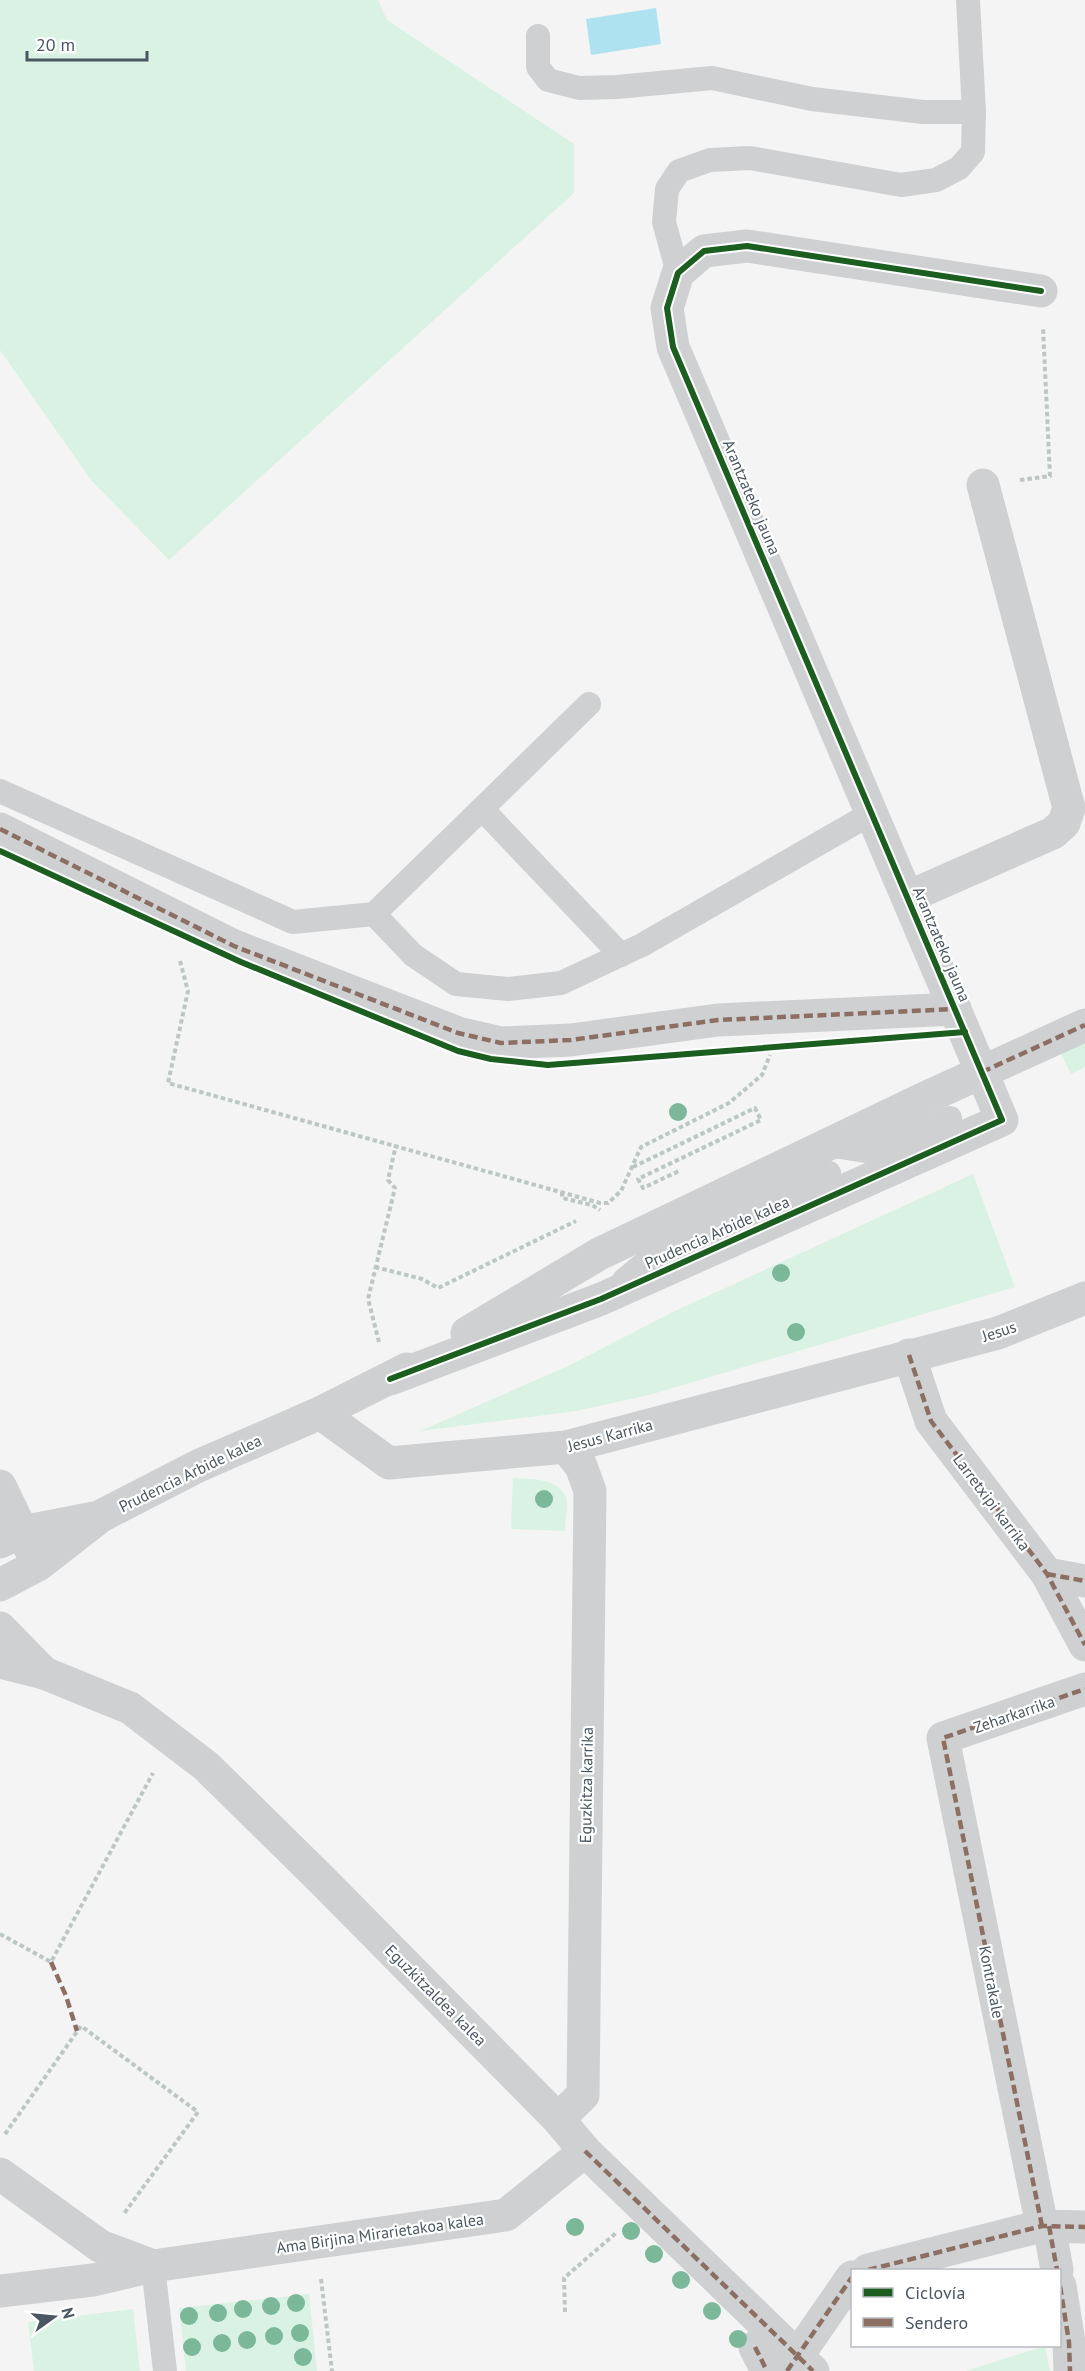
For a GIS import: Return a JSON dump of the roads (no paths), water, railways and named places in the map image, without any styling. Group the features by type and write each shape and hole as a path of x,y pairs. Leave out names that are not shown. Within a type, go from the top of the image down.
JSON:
{"street":[{"path":"678,273 704,251 747,246 1041,291"},
{"name":"Arantzateko jauna","path":"678,273 667,308 673,347 982,1072"},
{"path":"908,897 1053,833 1064,823 1069,808 983,485"},
{"path":"0,829 234,946 458,1033 501,1043 571,1040 718,1020 955,1009"},
{"name":"Prudencia Arbide kalea","path":"0,1585 38,1565 101,1516 198,1467 390,1379 599,1254 828,1159 982,1072 1085,1025"},
{"name":"Prudencia Arbide kalea","path":"390,1379 601,1299 1002,1120 982,1072"},
{"name":"Jesus","path":"909,1355 998,1333 1085,1298"},
{"name":"Jesus Karrika","path":"320,1413 389,1463 566,1447 909,1355"},
{"name":"Larretxipi karrika","path":"909,1355 931,1421 1047,1574 1085,1645"},
{"name":"Eguzkitza karrika","path":"558,2119 583,2095 590,1491 581,1466 566,1447"},
{"path":"0,1486 11,1537 38,1565"},
{"path":"11,1537 101,1516"},
{"path":"1047,1574 1085,1581"},
{"name":"Eguzkitzaldea kalea","path":"0,1628 44,1673"},
{"name":"Eguzkitzaldea kalea","path":"0,1662 44,1673 130,1708 206,1766 322,1880 558,2119 585,2151 800,2366 851,2279"},
{"name":"Zeharkarrika","path":"943,1738 1085,1689"},
{"name":"Kontrakale","path":"943,1738 1045,2226 1056,2269"},
{"name":"Ama Birjina Mirarietakoa kalea","path":"0,2291 93,2280 153,2266 506,2215 585,2151"},
{"name":"Ama Birjina Mirarietakoa kalea","path":"0,2174 100,2246 153,2266"},
{"path":"876,2269 1045,2226 1085,2227"},
{"path":"1061,2297 1069,2342 1070,2371"}],"lane":[{"path":"678,273 664,222 667,189 679,171 710,160 750,158 901,184 936,180 959,168 973,152 974,112 968,0"},
{"path":"538,36 538,67 548,80 579,88 617,87 712,78 813,99 923,112 974,112"},
{"path":"0,790 293,922 374,914 589,704"},
{"path":"482,809 621,955"},
{"path":"374,914 413,955 456,984 508,989 561,983 642,945 872,813"},
{"path":"601,1299 652,1257 735,1213 828,1159 872,1152 950,1118"},
{"path":"153,2266 165,2371"}],"water":[{"path":"656,8 661,44 591,55 586,19"}]}
